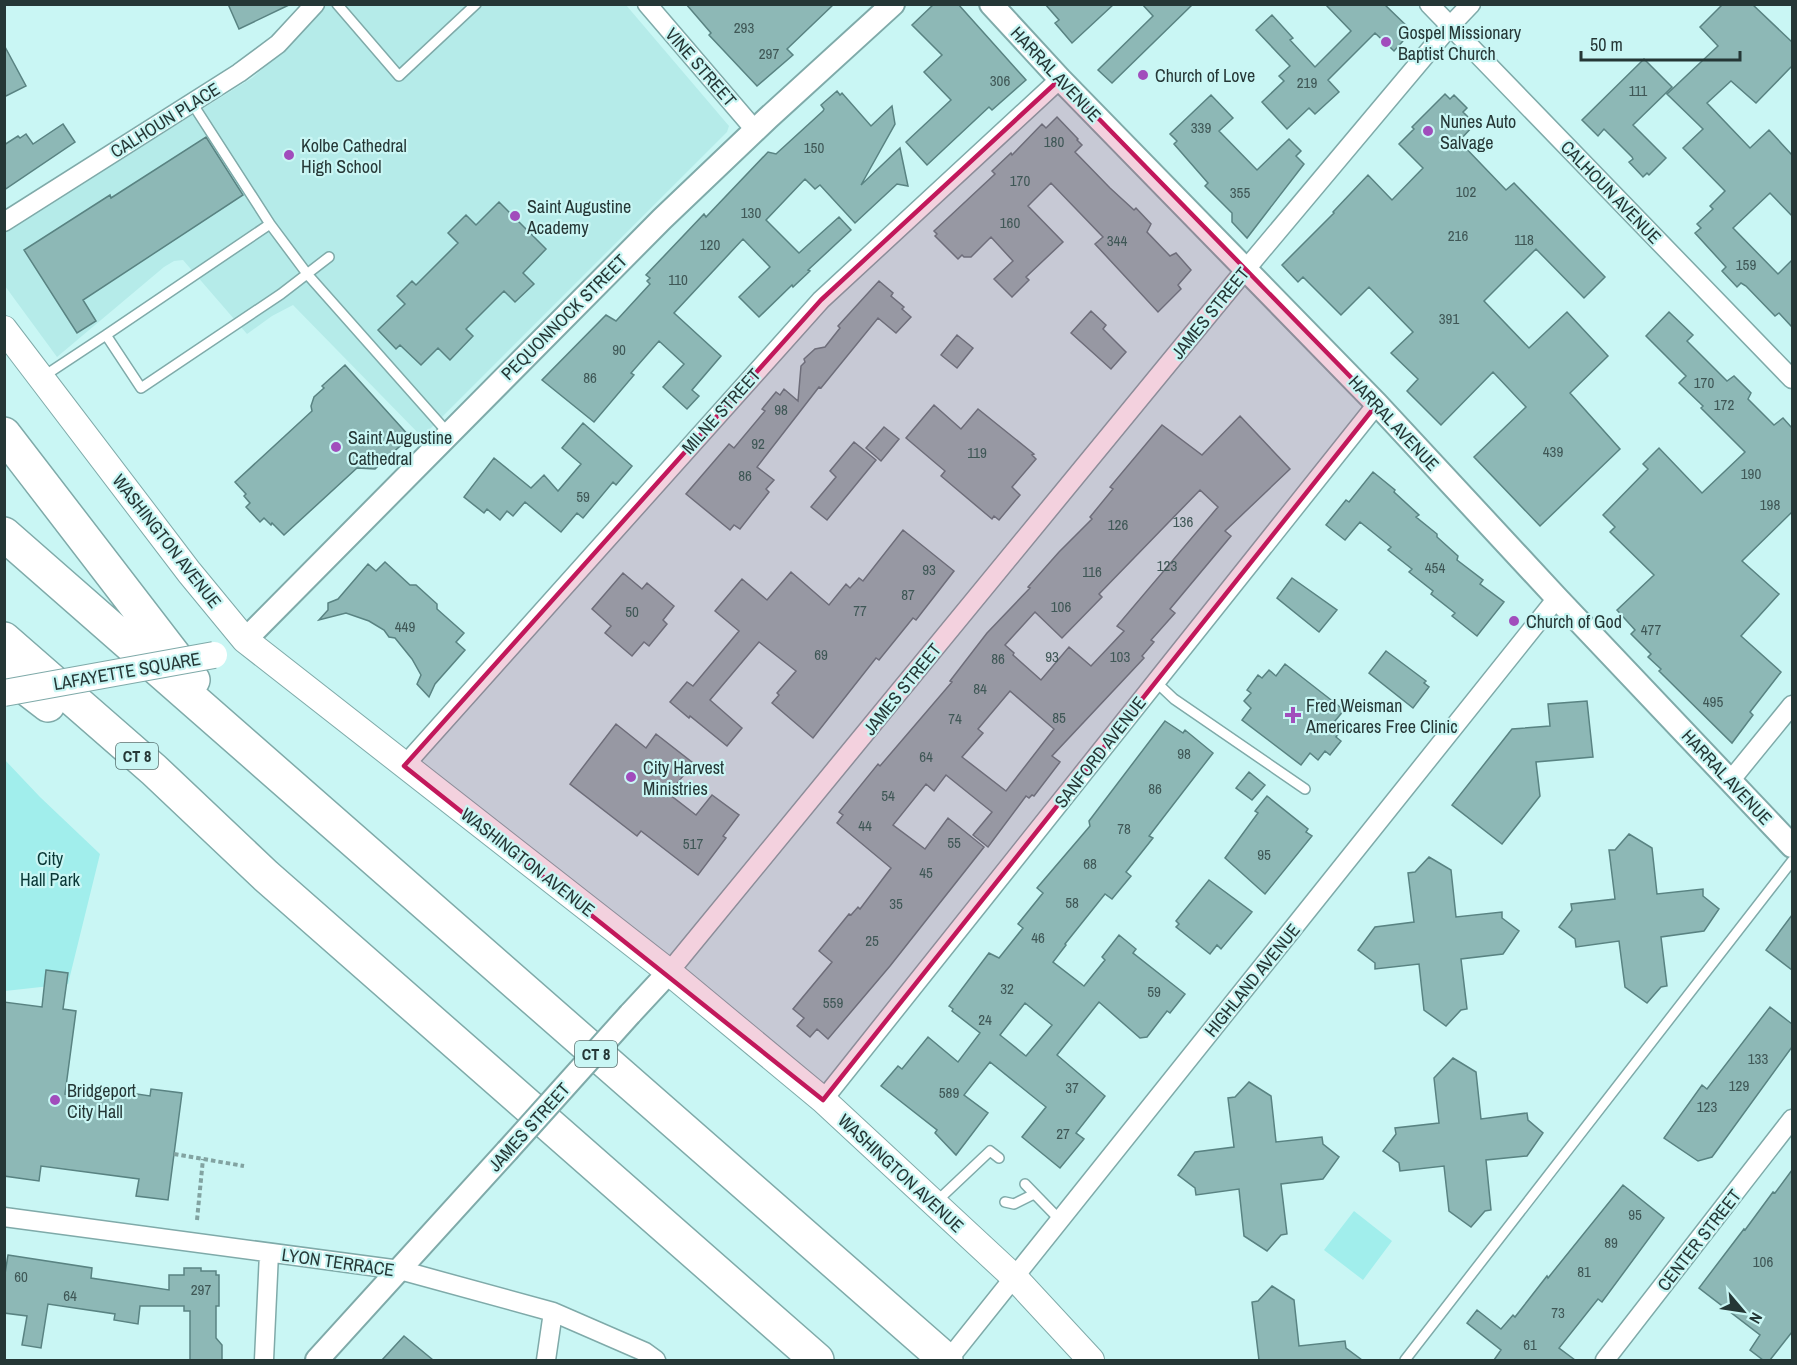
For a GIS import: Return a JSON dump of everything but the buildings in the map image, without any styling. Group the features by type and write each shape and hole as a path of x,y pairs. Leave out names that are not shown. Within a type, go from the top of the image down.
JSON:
{"highway":[{"path":"4,434 150,625 247,747"},
{"name":"CT 8","path":"4,534 947,1360"},
{"name":"CT 8","path":"4,639 154,770 266,876 817,1360"},
{"path":"4,671 196,827 266,876"}],"main road":[{"name":"WASHINGTON AVENUE","path":"4,328 189,572 245,640 669,972 824,1100 1014,1278 1091,1360"},
{"name":"LAFAYETTE SQUARE","path":"4,693 214,655 245,640"}],"street":[{"name":"CALHOUN PLACE","path":"4,222 240,73 278,44 315,4"},
{"name":"VINE STREET","path":"647,4 755,130"},
{"name":"PEQUONNOCK STREET","path":"245,640 662,219 893,4"},
{"name":"HARRAL AVENUE","path":"991,4 1060,79 1377,404 1792,846"},
{"name":"CALHOUN AVENUE","path":"1429,4 1792,379"},
{"name":"JAMES STREET","path":"317,1360 669,972 1246,269 1471,4"},
{"name":"MILNE STREET","path":"404,766 821,300 1060,79"},
{"name":"SANFORD AVENUE","path":"824,1100 1377,404"},
{"name":"HIGHLAND AVENUE","path":"947,1360 1557,598"},
{"path":"1730,781 1792,705"},
{"name":"CENTER STREET","path":"1605,1360 1792,1119"},
{"name":"LYON TERRACE","path":"4,1217 400,1270 553,1312 645,1352 656,1360"},
{"path":"264,1360 269,1253"},
{"path":"546,1360 553,1312"}],"lane":[{"path":"337,4 399,76 477,4"},
{"path":"192,103 270,225 308,274 449,434"},
{"path":"42,378 270,225"},
{"path":"106,335 141,388 308,274 329,257"},
{"path":"1156,682 1174,699 1305,789"},
{"path":"1405,1360 1792,861"},
{"path":"934,1204 990,1151 999,1158"},
{"path":"971,1168 980,1176"},
{"path":"1025,1184 1060,1220"},
{"path":"1005,1202 1014,1204 1034,1194"}],"path":[{"path":"174,1154 244,1166"},
{"path":"197,1220 203,1159"}],"highlighted area":[{"path":"1060,79 1377,404 823,1100 404,766 821,300"}],"shaded area":[{"path":"325,5 626,5 729,126 727,132 422,437 293,305 272,316 247,334 183,260 174,261 164,267 57,357 5,286 4,232 252,78 274,59"}],"green space":[{"name":"City Hall Park","path":"4,759 100,854 68,984 5,991"},
{"path":"1354,1211 1392,1241 1363,1280 1324,1250"}],"place":[{"name":"Gospel Missionary Baptist Church","path":"1386,42"},
{"name":"Church of Love","path":"1143,75"},
{"name":"Nunes Auto Salvage","path":"1428,131"},
{"name":"Kolbe Cathedral High School","path":"289,155"},
{"name":"Saint Augustine Academy","path":"515,216"},
{"name":"Saint Augustine Cathedral","path":"336,447"},
{"name":"Church of God","path":"1514,621"},
{"name":"Fred Weisman Americares Free Clinic","path":"1293,715"},
{"name":"City Harvest Ministries","path":"631,777"},
{"name":"Bridgeport City Hall","path":"55,1100"}]}
